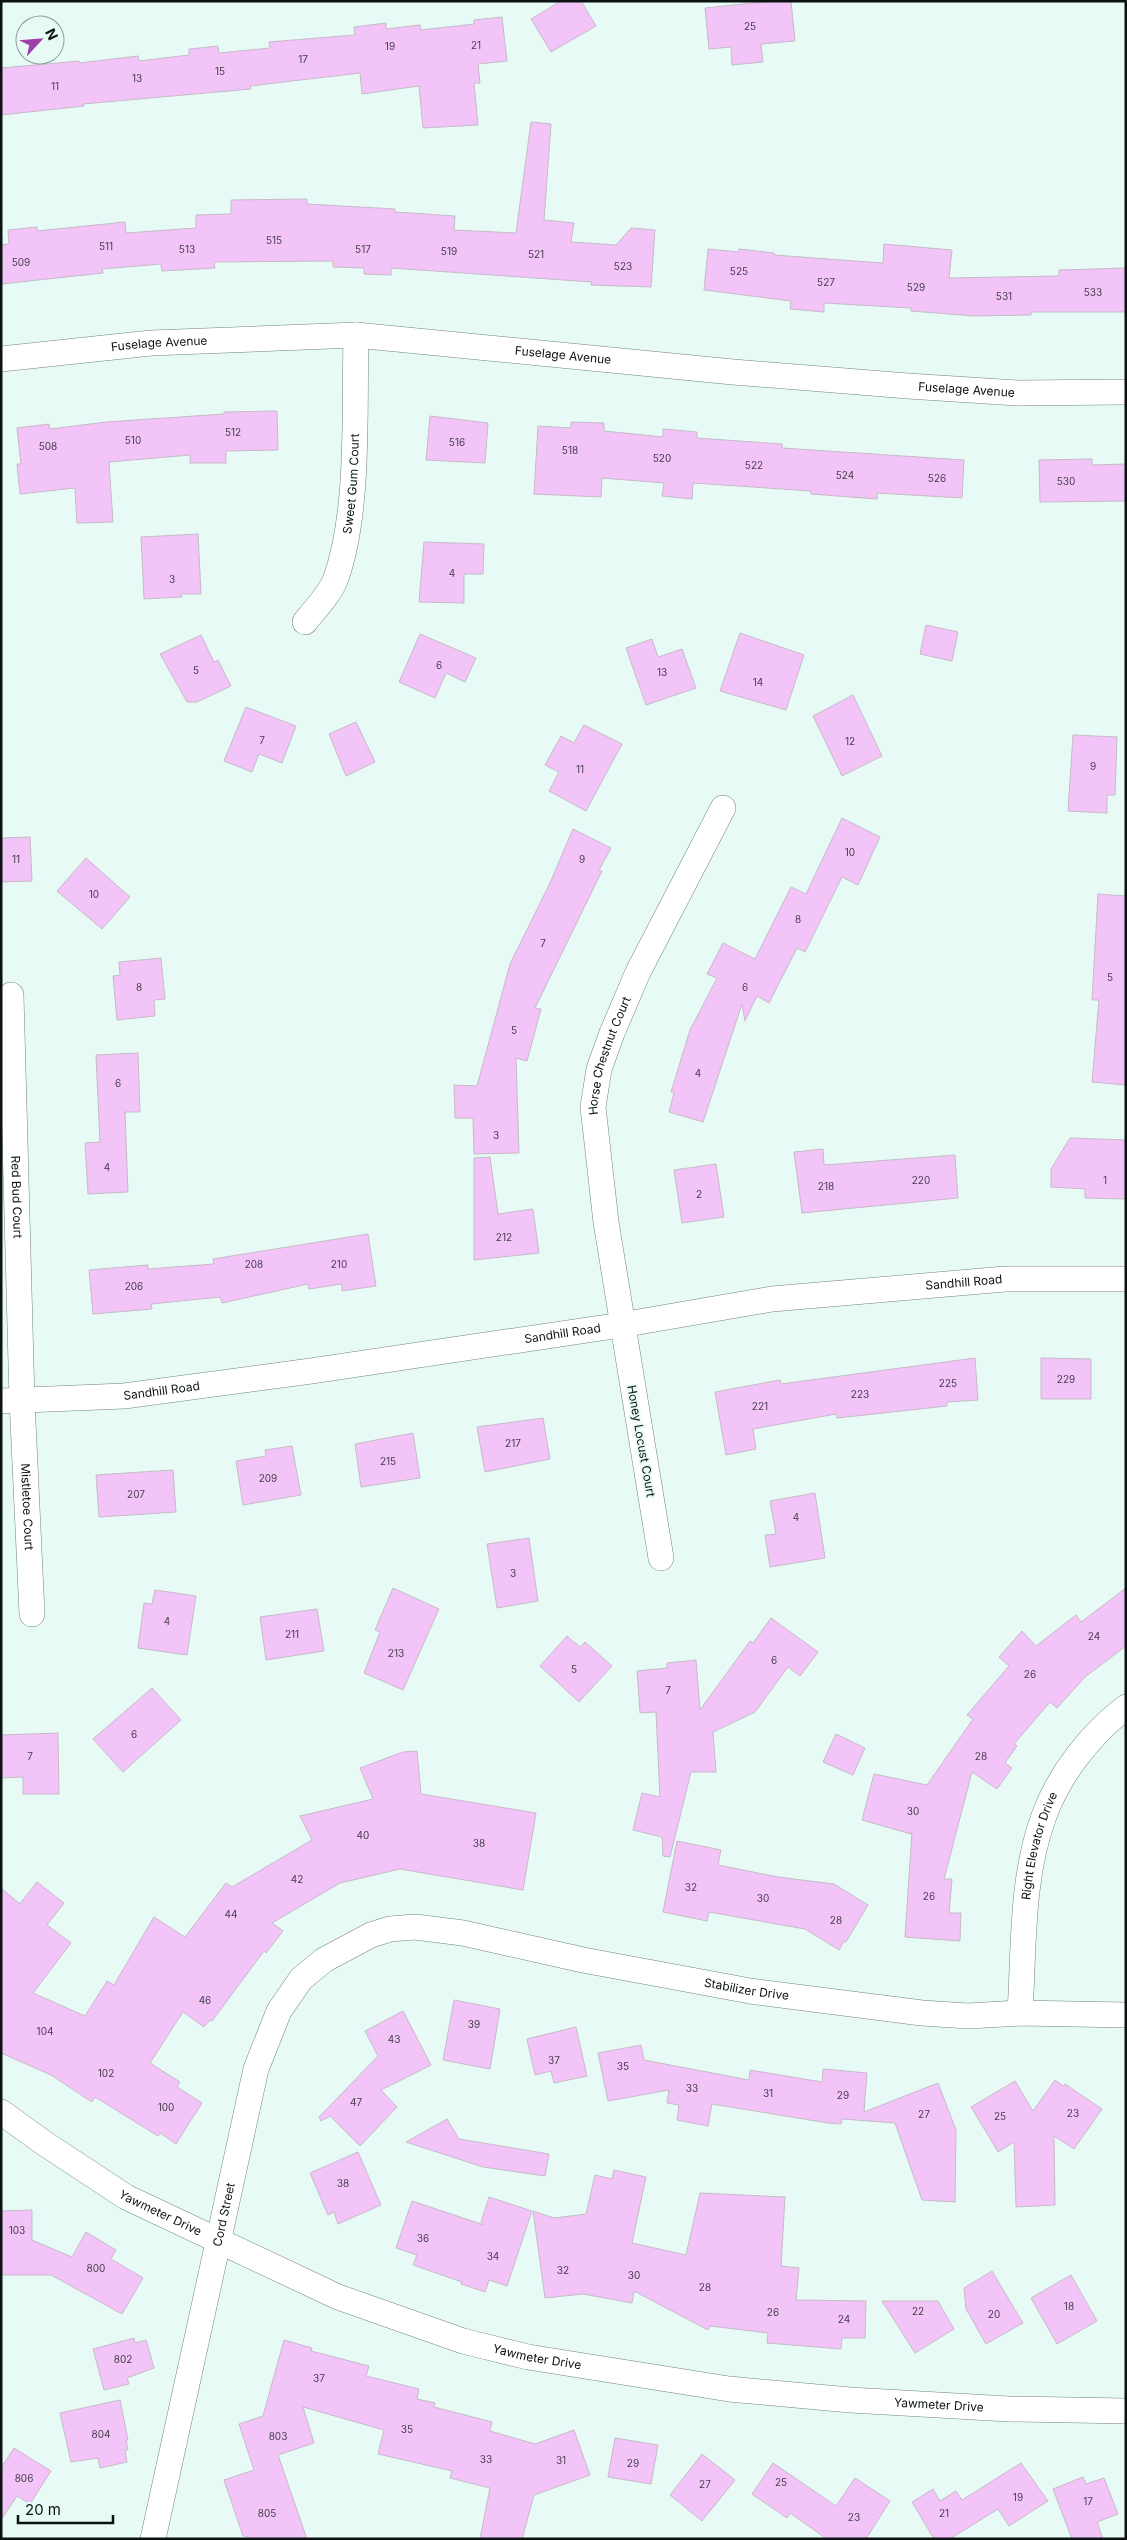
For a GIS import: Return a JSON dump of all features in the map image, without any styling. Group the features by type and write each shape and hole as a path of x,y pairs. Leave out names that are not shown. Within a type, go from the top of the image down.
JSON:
{"street":[{"name":"Fuselage Avenue","path":"1,359 151,343 356,335 733,372 908,386 1017,393 1126,392"},
{"name":"Sweet Gum Court","path":"305,622 335,580 346,541 352,485 356,335"},
{"name":"Horse Chestnut Court","path":"621,1325 598,1160 593,1107 599,1070 612,1033 638,972 723,808"},
{"name":"Red Bud Court","path":"11,995 12,1400"},
{"name":"Sandhill Road","path":"12,1400 124,1396 321,1370 621,1325 772,1299 881,1288 1005,1279 1126,1279"},
{"name":"Honey Locust Court","path":"621,1325 661,1558"},
{"name":"Mistletoe Court","path":"12,1400 32,1614"},
{"name":"Right Elevator Drive","path":"1020,2013 1029,1875 1044,1816 1059,1785 1078,1756 1109,1720 1126,1707"},
{"name":"Stabilizer Drive","path":"371,1935 390,1929 415,1927 437,1929 583,1960 750,1991 922,2013 968,2016 1020,2013 1126,2015"},
{"name":"Cord Street","path":"153,2539 256,2070 280,2011 301,1979 324,1960 371,1935"},
{"name":"Yawmeter Drive","path":"1,2112 126,2197 338,2297 463,2340 528,2357 729,2389 850,2400 1009,2409 1126,2411"}],"building":[{"path":"561,1 581,1 596,26 551,52 531,19"},
{"path":"771,1 791,1 795,41 761,44 763,62 732,65 731,47 709,49 705,8"},
{"path":"502,17 507,61 478,64 480,83 474,83 478,125 423,128 419,86 362,94 360,73 250,86 251,89 83,104 84,106 1,115 1,68 65,65 65,62 79,61 79,63 138,56 139,61 189,55 189,49 218,46 219,53 270,48 269,42 355,35 354,27 386,23 386,29 420,25 421,30 474,24 474,20"},
{"path":"531,122 551,124 544,220 574,223 571,242 616,245 631,228 655,230 651,287 591,285 592,282 391,268 391,275 364,274 364,268 333,267 333,261 214,262 215,268 162,271 161,264 102,269 103,273 1,284 1,245 9,244 8,230 37,227 37,231 125,222 126,233 196,228 196,215 231,214 231,200 307,199 307,204 395,209 395,212 455,216 454,230 516,233"},
{"path":"884,244 952,250 949,278 1059,276 1059,270 1126,268 1126,312 1031,312 1031,315 974,316 911,311 911,308 824,303 824,312 790,309 791,301 704,290 708,249 739,252 739,249 774,253 774,255 883,263"},
{"path":"277,411 278,450 226,451 226,463 190,463 190,455 109,462 113,522 77,523 75,488 20,494 17,464 21,464 17,428 49,424 50,429 106,422 224,414 224,412"},
{"path":"430,416 488,423 485,463 426,460"},
{"path":"571,422 604,423 604,431 663,437 663,429 697,432 697,438 782,444 782,448 964,460 962,498 877,493 877,499 811,494 811,491 693,483 692,499 662,496 664,483 602,478 601,497 534,494 538,426 571,428"},
{"path":"1092,459 1092,465 1126,464 1126,501 1040,502 1039,460"},
{"path":"198,534 201,594 181,594 182,597 144,599 141,537"},
{"path":"424,542 484,544 483,574 464,574 464,603 419,602"},
{"path":"926,625 958,632 952,661 920,654"},
{"path":"740,633 804,655 786,710 720,691"},
{"path":"420,634 476,658 465,682 446,673 435,698 399,682"},
{"path":"201,635 214,662 218,660 231,686 197,702 187,702 160,654"},
{"path":"652,639 658,657 682,649 696,688 646,705 626,648"},
{"path":"853,695 882,756 842,776 813,716"},
{"path":"246,707 296,726 282,763 259,754 252,772 224,761"},
{"path":"356,722 375,762 346,776 329,734"},
{"path":"584,725 622,744 586,811 549,791 559,772 545,765 561,736 574,743"},
{"path":"1073,735 1117,737 1115,795 1107,795 1107,813 1068,811"},
{"path":"842,818 880,837 858,885 842,877 805,952 797,948 769,1003 757,996 745,1021 742,1004 703,1122 669,1112 674,1093 671,1092 690,1030 717,978 707,974 723,943 755,959 791,887 806,894"},
{"path":"573,829 611,848 599,870 602,871 535,1008 541,1009 527,1061 516,1058 519,1153 474,1154 473,1118 455,1118 454,1085 477,1086 510,964 550,883"},
{"path":"30,837 32,881 1,882 1,838"},
{"path":"86,858 130,897 102,929 57,891"},
{"path":"1098,894 1126,896 1126,1085 1092,1082 1099,1000 1092,1000"},
{"path":"161,958 165,999 154,1000 155,1016 117,1020 113,976 120,975 119,962"},
{"path":"138,1053 140,1112 125,1112 128,1192 88,1194 85,1143 100,1142 96,1055"},
{"path":"1070,1138 1126,1140 1126,1199 1085,1198 1085,1189 1051,1187 1051,1169"},
{"path":"823,1149 824,1165 955,1155 958,1198 802,1213 794,1152"},
{"path":"490,1157 498,1214 533,1209 539,1253 474,1260 474,1158"},
{"path":"716,1164 724,1217 682,1223 674,1170"},
{"path":"368,1234 376,1286 342,1291 342,1284 309,1289 308,1284 222,1303 220,1297 151,1304 152,1309 93,1314 89,1270 148,1265 148,1269 214,1264 213,1259"},
{"path":"975,1358 978,1400 947,1402 947,1406 837,1418 836,1414 753,1429 756,1449 726,1455 715,1392 780,1380 781,1384"},
{"path":"1041,1358 1091,1359 1091,1399 1041,1399"},
{"path":"543,1418 550,1459 485,1472 477,1427"},
{"path":"413,1433 420,1478 361,1487 355,1444"},
{"path":"292,1446 301,1495 243,1505 236,1461 266,1456 265,1450"},
{"path":"173,1470 176,1512 99,1517 96,1475"},
{"path":"815,1493 825,1558 770,1567 765,1535 776,1534 770,1501"},
{"path":"529,1538 538,1601 497,1608 487,1544"},
{"path":"393,1588 439,1609 403,1690 364,1673 380,1632 375,1630"},
{"path":"1126,1588 1126,1646 1085,1677 1057,1708 1050,1702 1014,1744 1017,1746 1005,1763 1012,1768 997,1789 972,1772 944,1879 952,1879 949,1913 961,1913 960,1941 905,1937 912,1832 911,1834 862,1820 874,1774 927,1785 973,1719 967,1715 1009,1666 999,1657 1022,1631 1036,1646 1076,1615 1081,1622"},
{"path":"155,1590 196,1596 187,1655 138,1648 144,1603 152,1604"},
{"path":"317,1609 324,1651 266,1660 260,1617"},
{"path":"771,1618 818,1652 800,1676 788,1667 755,1712 713,1732 716,1772 691,1772 670,1857 663,1856 662,1837 633,1830 642,1793 660,1797 656,1712 640,1713 637,1671 667,1668 667,1663 696,1660 700,1710 750,1641 753,1643"},
{"path":"567,1636 580,1647 585,1642 612,1666 579,1702 540,1666"},
{"path":"152,1688 181,1720 123,1772 93,1739"},
{"path":"58,1733 59,1794 23,1794 23,1777 1,1778 1,1735"},
{"path":"836,1734 865,1748 853,1775 823,1762"},
{"path":"417,1751 421,1794 536,1813 523,1890 400,1869 340,1883 272,1923 283,1931 266,1953 264,1951 212,2021 210,2020 204,2027 183,2012 150,2063 180,2082 177,2087 202,2103 176,2144 160,2133 158,2136 95,2097 92,2102 51,2075 1,2053 1,1888 20,1904 37,1882 64,1903 47,1925 71,1943 33,1993 85,2016 107,1981 114,1985 154,1917 185,1937 226,1883 232,1887 312,1840 300,1816 373,1799 360,1768 403,1752"},
{"path":"677,1841 721,1850 718,1865 778,1877 834,1884 868,1905 846,1942 844,1941 839,1950 805,1929 709,1912 707,1921 663,1912"},
{"path":"454,2000 500,2009 490,2069 443,2060"},
{"path":"403,2011 431,2065 381,2090 397,2107 360,2146 330,2116 321,2121 319,2117 378,2056 365,2031"},
{"path":"576,2027 587,2076 554,2083 551,2071 535,2075 527,2039"},
{"path":"641,2045 644,2060 749,2080 750,2070 822,2082 823,2069 867,2073 864,2112 938,2083 956,2130 955,2202 922,2200 895,2123 842,2119 841,2124 828,2123 712,2104 708,2126 677,2120 679,2105 667,2103 669,2090 608,2101 598,2053"},
{"path":"1055,2080 1063,2086 1065,2084 1102,2109 1074,2149 1054,2136 1055,2205 1016,2207 1014,2142 998,2152 971,2107 1015,2081 1033,2111"},
{"path":"447,2119 459,2139 549,2154 545,2176 483,2167 406,2142"},
{"path":"358,2152 381,2205 338,2224 334,2212 328,2215 310,2173"},
{"path":"614,2170 646,2177 632,2243 686,2255 700,2193 785,2197 781,2266 799,2268 796,2300 866,2301 865,2338 842,2338 841,2349 767,2343 768,2333 710,2326 708,2330 634,2291 632,2303 583,2294 545,2298 533,2211 554,2218 586,2214 595,2175 612,2179"},
{"path":"489,2197 532,2211 507,2286 489,2280 485,2292 461,2284 462,2282 413,2265 417,2255 396,2248 412,2201 484,2225 481,2222"},
{"path":"32,2210 32,2240 72,2257 86,2232 116,2250 111,2259 143,2278 122,2314 51,2275 1,2275 1,2211"},
{"path":"992,2271 1023,2323 986,2344 966,2309 964,2288"},
{"path":"1071,2275 1097,2321 1057,2344 1031,2298"},
{"path":"882,2301 938,2301 954,2329 915,2353"},
{"path":"134,2338 135,2343 146,2340 154,2368 127,2378 129,2384 104,2390 93,2349"},
{"path":"284,2340 312,2348 311,2351 369,2366 366,2376 419,2389 417,2399 435,2403 434,2407 492,2422 490,2431 535,2444 574,2430 590,2475 534,2495 522,2539 480,2539 490,2488 450,2478 452,2471 378,2454 384,2430 303,2407 314,2443 278,2455 307,2539 257,2539 243,2536 224,2480 254,2470 239,2424 263,2416"},
{"path":"120,2400 128,2440 126,2440 128,2450 125,2450 127,2462 100,2468 98,2458 71,2462 60,2413"},
{"path":"615,2438 658,2445 651,2484 608,2477"},
{"path":"14,2448 51,2471 30,2504 17,2496 1,2520 1,2468"},
{"path":"702,2454 735,2480 702,2521 670,2495"},
{"path":"773,2463 836,2506 855,2478 890,2501 866,2539 827,2539 790,2513 787,2518 752,2494"},
{"path":"1021,2463 1048,2501 1009,2526 998,2509 950,2539 934,2539 912,2502 933,2489 940,2501 956,2491 962,2500"},
{"path":"1083,2477 1086,2484 1104,2478 1118,2514 1097,2522 1103,2539 1072,2539 1053,2489"}]}
